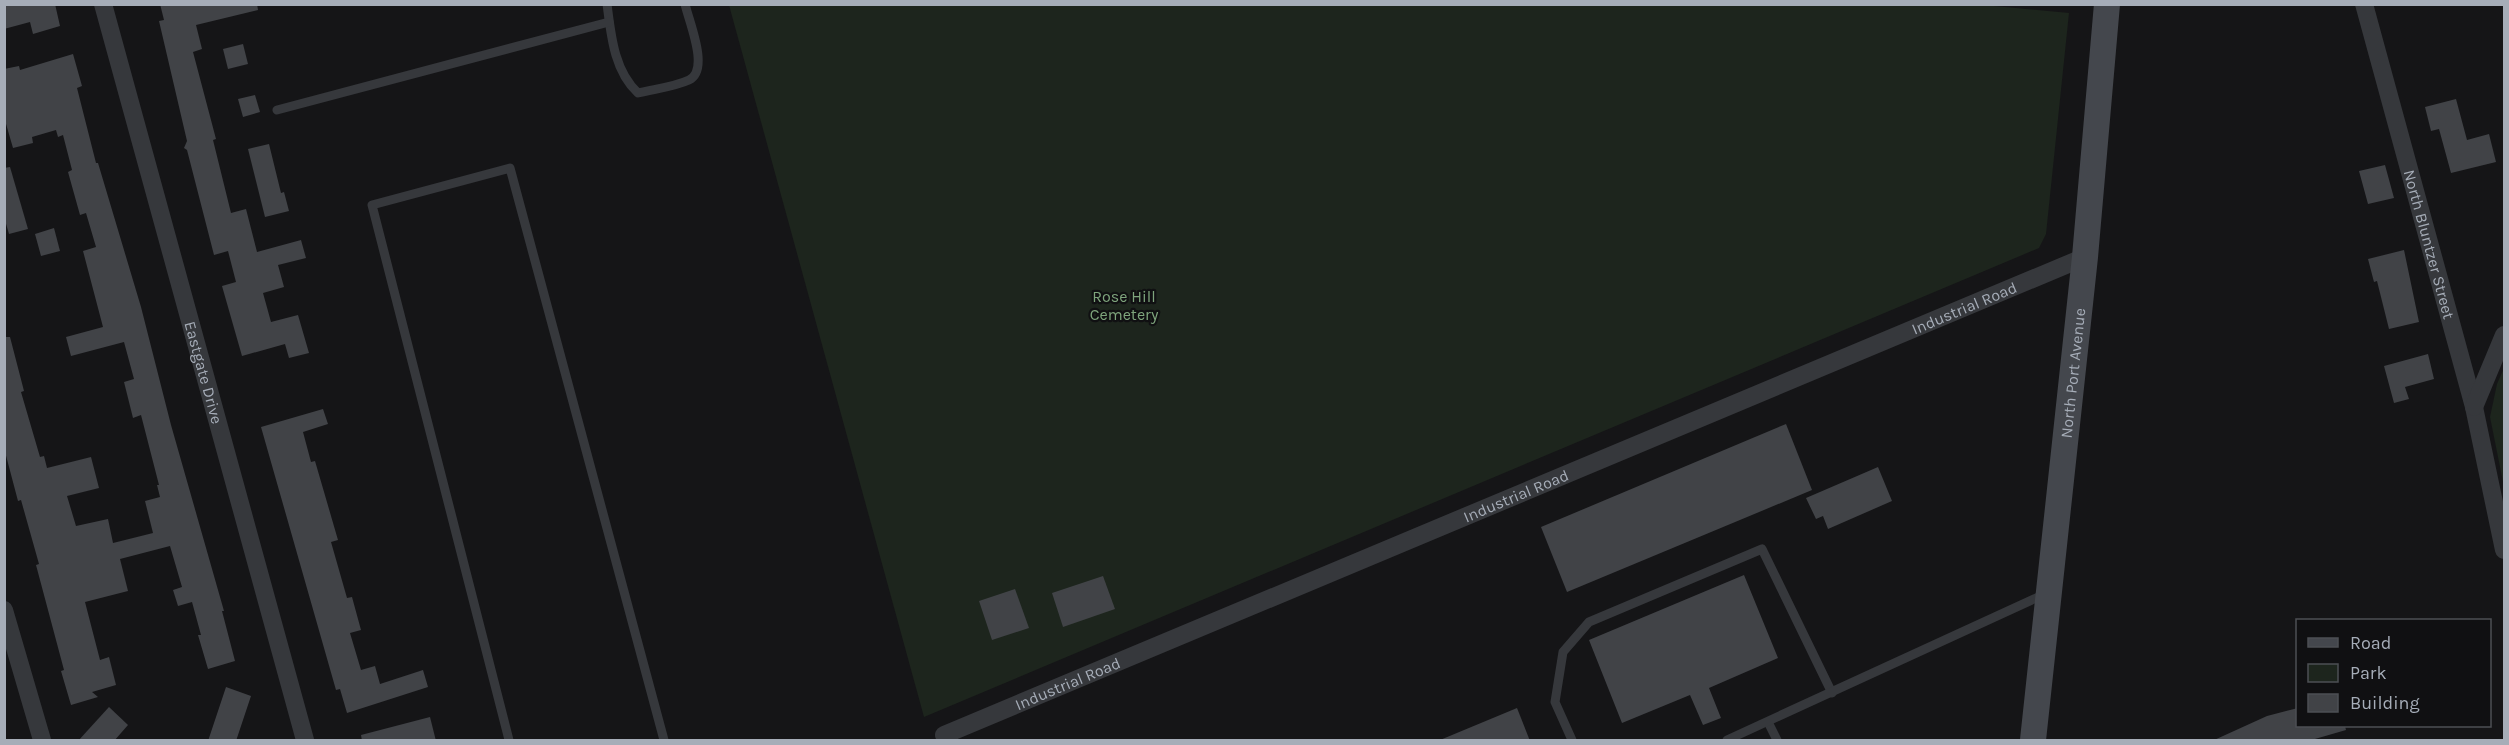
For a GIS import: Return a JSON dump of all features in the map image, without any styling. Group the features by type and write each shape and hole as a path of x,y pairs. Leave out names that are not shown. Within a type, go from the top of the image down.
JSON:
{"main road":[{"name":"North Port Avenue","path":"2033,741 2085,257 2106,4"}],"street":[{"name":"Eastgate Drive","path":"104,4 306,741"},
{"name":"North Bluntzer Street","path":"2364,4 2474,407 2505,550"},
{"name":"Industrial Road","path":"944,735 2085,257"},
{"path":"2474,407 2505,335"},
{"path":"4,610 42,741"}],"lane":[{"path":"607,4 617,61 623,76 638,93 690,80 697,74 700,61 685,4"},
{"path":"277,110 609,22"},
{"path":"509,741 372,205 510,168 664,741"},
{"path":"1572,741 1555,702 1563,652 1590,622 1762,549 1832,693"},
{"path":"1727,741 2049,592"},
{"path":"1768,722 1776,741"}],"green space":[{"name":"Rose Hill Cemetery","path":"1973,4 2069,13 2046,234 2039,248 924,717 729,5"},
{"path":"2504,368 2504,487 2490,417 2497,384"}],"building":[{"path":"4,4 55,4 60,26 33,34 30,22 4,29"},
{"path":"160,4 257,4 258,10 196,25 202,49 193,52 216,139 213,140 231,213 246,209 257,252 301,240 306,258 278,265 284,287 263,293 271,322 298,315 309,353 289,358 285,344 242,356 222,286 236,282 228,251 214,255 187,150 184,148 187,141 159,21 164,20"},
{"path":"243,44 248,64 228,69 223,49"},
{"path":"73,54 82,86 77,88 96,163 98,163 141,307 171,425 224,611 222,611 235,661 208,669 198,635 201,635 192,602 178,606 173,590 182,587 170,546 120,559 128,591 85,602 100,660 109,657 116,685 92,692 98,697 71,705 36,565 39,564 21,500 18,501 4,448 4,337 10,337 24,391 21,392 40,457 44,456 47,468 91,457 99,488 67,496 76,526 108,519 113,543 153,533 145,501 160,497 141,415 133,418 124,382 134,379 124,342 71,356 66,337 103,327 83,251 96,247 86,213 80,215 68,172 72,170 63,135 58,137 56,130 32,137 33,143 13,148 4,117 4,69 19,66 20,70"},
{"path":"255,95 260,112 243,117 238,99"},
{"path":"2456,99 2467,140 2489,134 2496,162 2451,173 2439,129 2431,131 2425,107"},
{"path":"269,144 281,193 284,192 289,211 265,217 248,149"},
{"path":"2385,165 2394,198 2368,204 2359,171"},
{"path":"10,167 28,229 9,234 4,217 4,168"},
{"path":"54,228 60,251 41,256 35,234"},
{"path":"2404,250 2419,322 2389,329 2377,281 2374,282 2368,259"},
{"path":"2428,354 2434,379 2405,387 2409,399 2394,403 2384,366"},
{"path":"323,409 328,424 303,432 311,462 315,461 338,540 331,542 347,598 352,597 361,630 350,633 361,670 375,666 380,684 423,670 428,687 347,713 340,689 336,690 261,427"},
{"path":"1786,424 1812,490 1567,592 1541,527"},
{"path":"1878,467 1892,501 1828,529 1823,516 1816,519 1806,498"},
{"path":"1744,575 1778,658 1709,688 1721,718 1703,725 1690,695 1622,723 1589,640"},
{"path":"1103,576 1115,609 1063,627 1052,593"},
{"path":"1015,589 1029,628 992,640 979,601"},
{"path":"226,687 251,696 236,741 208,741"},
{"path":"109,707 128,725 114,741 78,741"},
{"path":"1517,708 1530,741 1440,741 1440,740"},
{"path":"2296,709 2296,727 2345,727 2346,730 2308,741 2212,741 2267,716"},
{"path":"430,717 436,741 362,741 361,735"}]}
